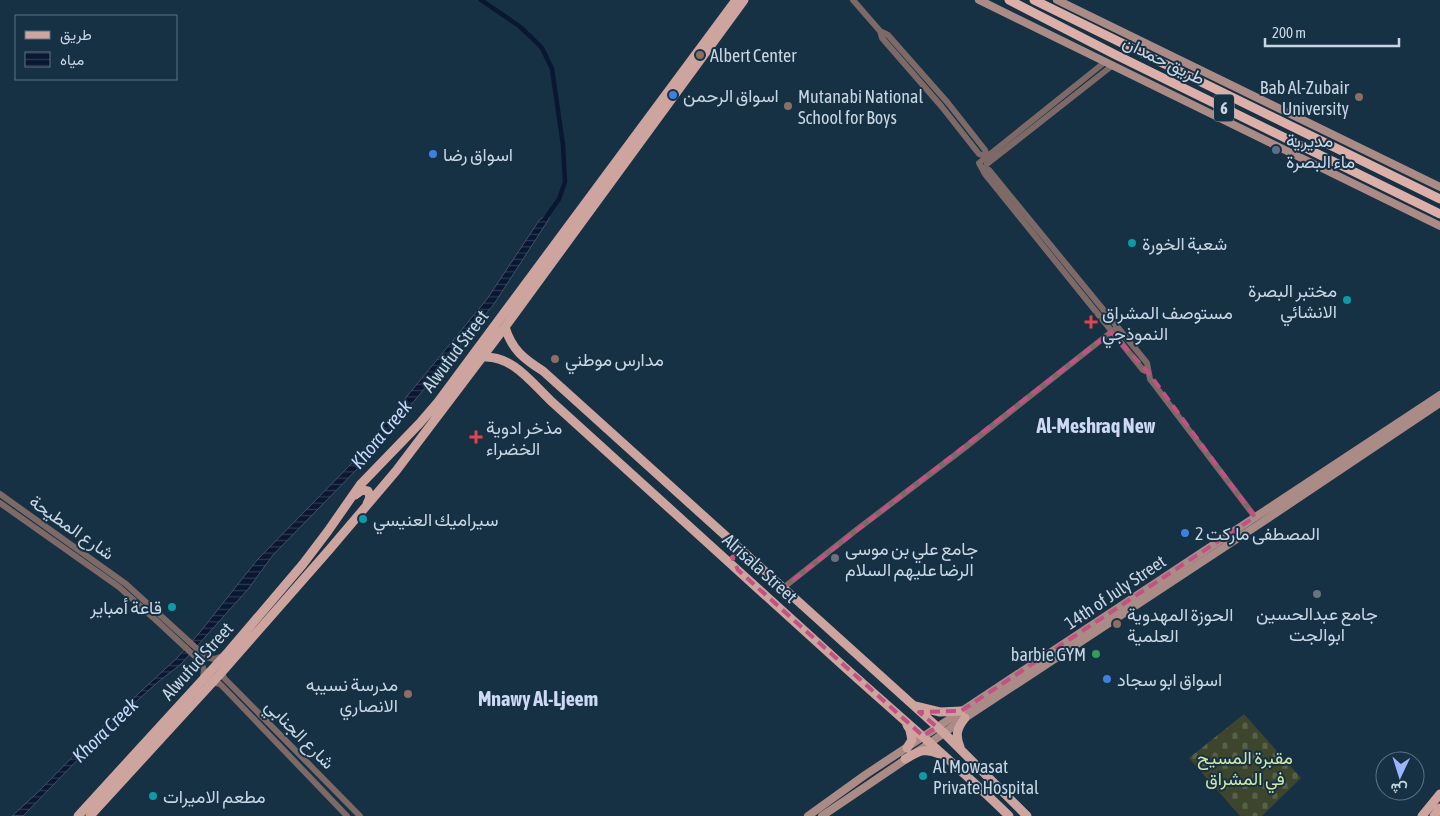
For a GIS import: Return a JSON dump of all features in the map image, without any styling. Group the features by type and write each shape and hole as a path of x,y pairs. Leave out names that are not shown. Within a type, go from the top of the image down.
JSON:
{"highway":[{"name":"طريق حمدان","path":"1009,0 1114,54 1440,214"},
{"name":"طريق حمدان","path":"1034,0 1057,4 1306,134 1440,199"},
{"path":"1300,145 1306,134"},
{"path":"1408,210 1413,201"}],"main road":[{"name":"Alwufud Street","path":"78,816 227,653 303,564 360,486 438,402 736,0"},
{"name":"Alwufud Street","path":"90,816 222,672 366,507 483,357 744,0"},
{"path":"979,0 1440,226"},
{"path":"1057,4 1440,187"},
{"name":"Alrisala Street","path":"505,327 514,348 940,730 1027,816"},
{"name":"Alrisala Street","path":"483,357 503,359 526,377 828,652 970,777 1009,816"},
{"path":"526,377 529,368 535,366"},
{"name":"14th of July Street","path":"822,816 905,760 927,740 963,714 1440,394"},
{"name":"14th of July Street","path":"963,714 1261,523 1440,403"},
{"path":"384,460 379,470 380,474 384,477 390,477"},
{"path":"351,499 359,492 368,491 370,497 366,507"},
{"path":"716,550 726,548 731,541"},
{"path":"738,570 732,561 734,555 741,554 750,558"},
{"path":"912,705 940,712 963,714 956,734 962,752"},
{"path":"903,718 912,736 911,743 907,748"},
{"name":"14th of July Street","path":"808,816 865,775 907,748 927,740"},
{"path":"905,760 920,752 929,750 951,762"},
{"path":"1422,816 1440,794"},
{"path":"1434,816 1440,808"}],"street":[{"path":"854,0 880,31 888,35 948,103 985,150 988,159"},
{"path":"988,159 1105,62"},
{"path":"980,165 1113,65"},
{"path":"980,165 988,170 1147,363 1150,379 1255,517"},
{"path":"980,165 985,174 1112,332 1144,370 1148,372"},
{"path":"782,588 964,449 1118,327"},
{"name":"شارع المطيحة","path":"0,494 124,587"},
{"name":"شارع المطيحة","path":"0,503 124,587"},
{"path":"124,587 198,655 204,668 204,675 200,684"},
{"path":"198,655 214,659 220,658 227,653"},
{"name":"شارع الجنابي","path":"222,672 228,688 347,816"},
{"name":"شارع الجنابي","path":"212,682 228,688 360,816"}],"highlighted area":[{"path":"1111,332 1148,372 1255,517 961,711 919,712 937,727 923,736 738,570 732,557 741,554 750,558 783,588"}],"green space":[{"name":"مقبرة المسيح في المشراق","path":"1244,714 1301,778 1262,816 1240,816 1189,758"}],"water":[{"name":"Khora Creek","path":"549,215 549,219 494,304 364,462 273,555 249,588 181,664 120,716 23,816 12,816 101,728 177,658 257,560 352,463 487,299 540,219"}],"waterway":[{"name":"Khora Creek","path":"481,0 519,26 531,37 542,48 552,69 563,145 565,182 559,199 545,219"}],"place":[{"name":"Albert Center","path":"700,55"},
{"name":"اسواق الرحمن","path":"673,95"},
{"name":"Bab Al-Zubair University","path":"1359,97"},
{"name":"Mutanabi National School for Boys","path":"788,106"},
{"name":"مديرية ماء البصرة","path":"1276,150"},
{"name":"اسواق رضا","path":"433,154"},
{"name":"شعبة الخورة","path":"1132,243"},
{"name":"مختبر البصرة الانشائي","path":"1347,300"},
{"name":"مستوصف المشراق النموذجي","path":"1091,322"},
{"name":"مدارس موطني","path":"555,359"},
{"name":"مذخر ادوية الخضراء","path":"476,437"},
{"name":"سيراميك العنيسي","path":"363,519"},
{"name":"المصطفى ماركت 2","path":"1185,533"},
{"name":"جامع علي بن موسى الرضا عليهم السلام","path":"835,558"},
{"name":"جامع عبدالحسين ابوالجت","path":"1317,594"},
{"name":"قاعة أمباير","path":"172,607"},
{"name":"الحوزة المهدوية العلمية","path":"1117,624"},
{"name":"barbie GYM","path":"1096,654"},
{"name":"اسواق ابو سجاد","path":"1107,679"},
{"name":"مدرسة نسيبه الانصاري","path":"408,694"},
{"name":"Al Mowasat Private Hospital","path":"923,776"},
{"name":"مطعم الاميرات","path":"153,796"}],"district":[{"name":"Al-Meshraq New","path":"1096,425"},
{"name":"Mnawy Al-Ljeem","path":"538,698"}]}
